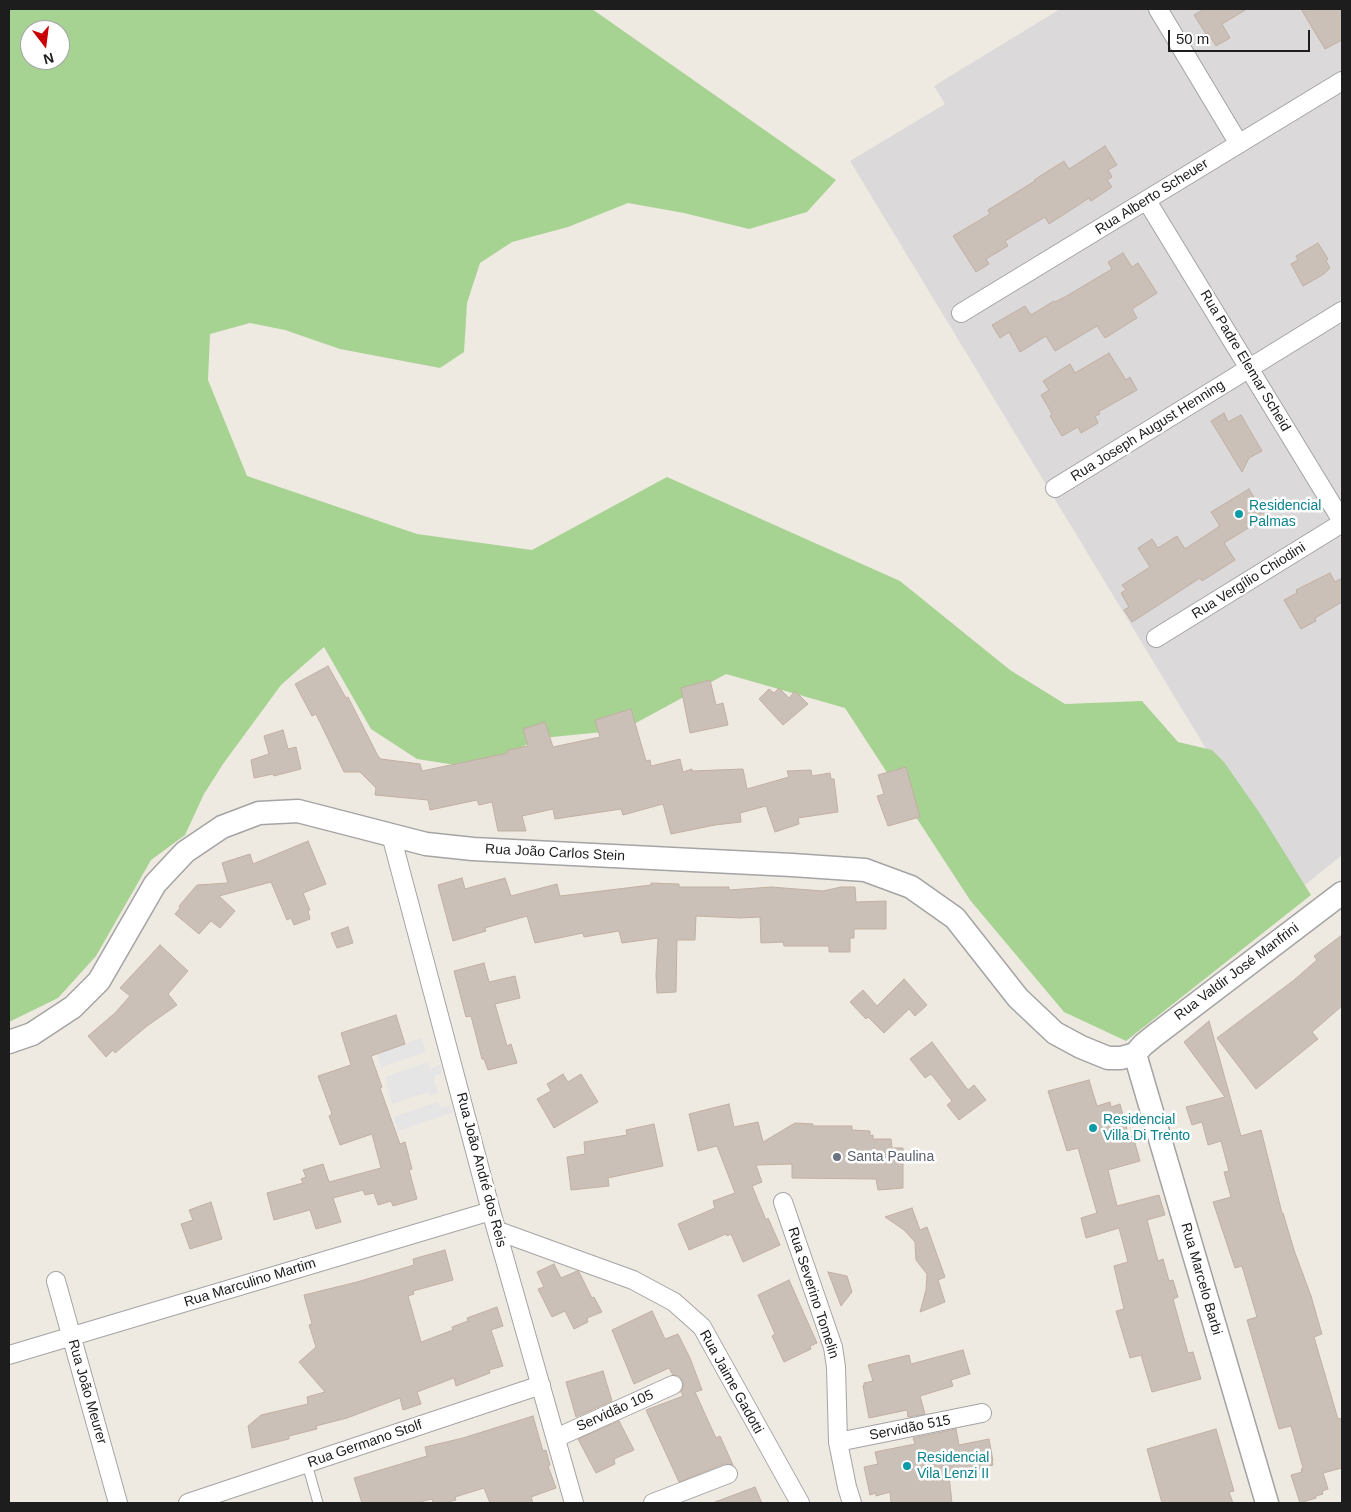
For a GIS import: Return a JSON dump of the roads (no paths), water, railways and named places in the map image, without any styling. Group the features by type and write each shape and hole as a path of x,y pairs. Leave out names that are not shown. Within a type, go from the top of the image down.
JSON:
{"street":[{"path":"1158,9 1239,144"},
{"name":"Rua Alberto Scheuer","path":"962,313 1342,81"},
{"name":"Rua Padre Elemar Scheid","path":"1147,201 1342,522"},
{"name":"Rua Joseph August Henning","path":"1055,488 1342,311"},
{"name":"Rua Vergílio Chiodini","path":"1156,638 1342,522"},
{"name":"Rua João Carlos Stein","path":"9,1042 32,1034 73,1007 99,981 155,884 185,852 222,827 259,813 298,810 426,844 473,849 865,870 912,887 955,918 1018,998 1055,1033 1081,1047 1108,1058 1121,1058 1135,1054"},
{"name":"Rua João André dos Reis","path":"391,835 491,1211 574,1503"},
{"name":"Rua Valdir José Manfrini","path":"1135,1054 1143,1044 1342,893"},
{"name":"Rua Marcelo Barbi","path":"1135,1054 1267,1503"},
{"name":"Rua Severino Tomelin","path":"783,1202 833,1347 836,1367 838,1442 852,1503"},
{"name":"Rua Marculino Martim","path":"9,1355 491,1211"},
{"name":"Rua Jaime Gadotti","path":"498,1231 633,1280 674,1302 702,1327 800,1503"},
{"name":"Rua João Meurer","path":"56,1281 118,1503"},
{"name":"Rua Germano Stolf","path":"188,1503 541,1385"},
{"name":"Servidão 105","path":"556,1438 673,1385"},
{"name":"Servidão 515","path":"838,1442 982,1413"},
{"path":"653,1503 728,1474"}],"lane":[{"path":"307,1464 318,1503"}],"place":[{"name":"Residencial Palmas","path":"1239,514"},
{"name":"Residencial Villa Di Trento","path":"1093,1128"},
{"name":"Santa Paulina","path":"837,1157"},
{"name":"Residencial Vila Lenzi II","path":"907,1466"}]}
